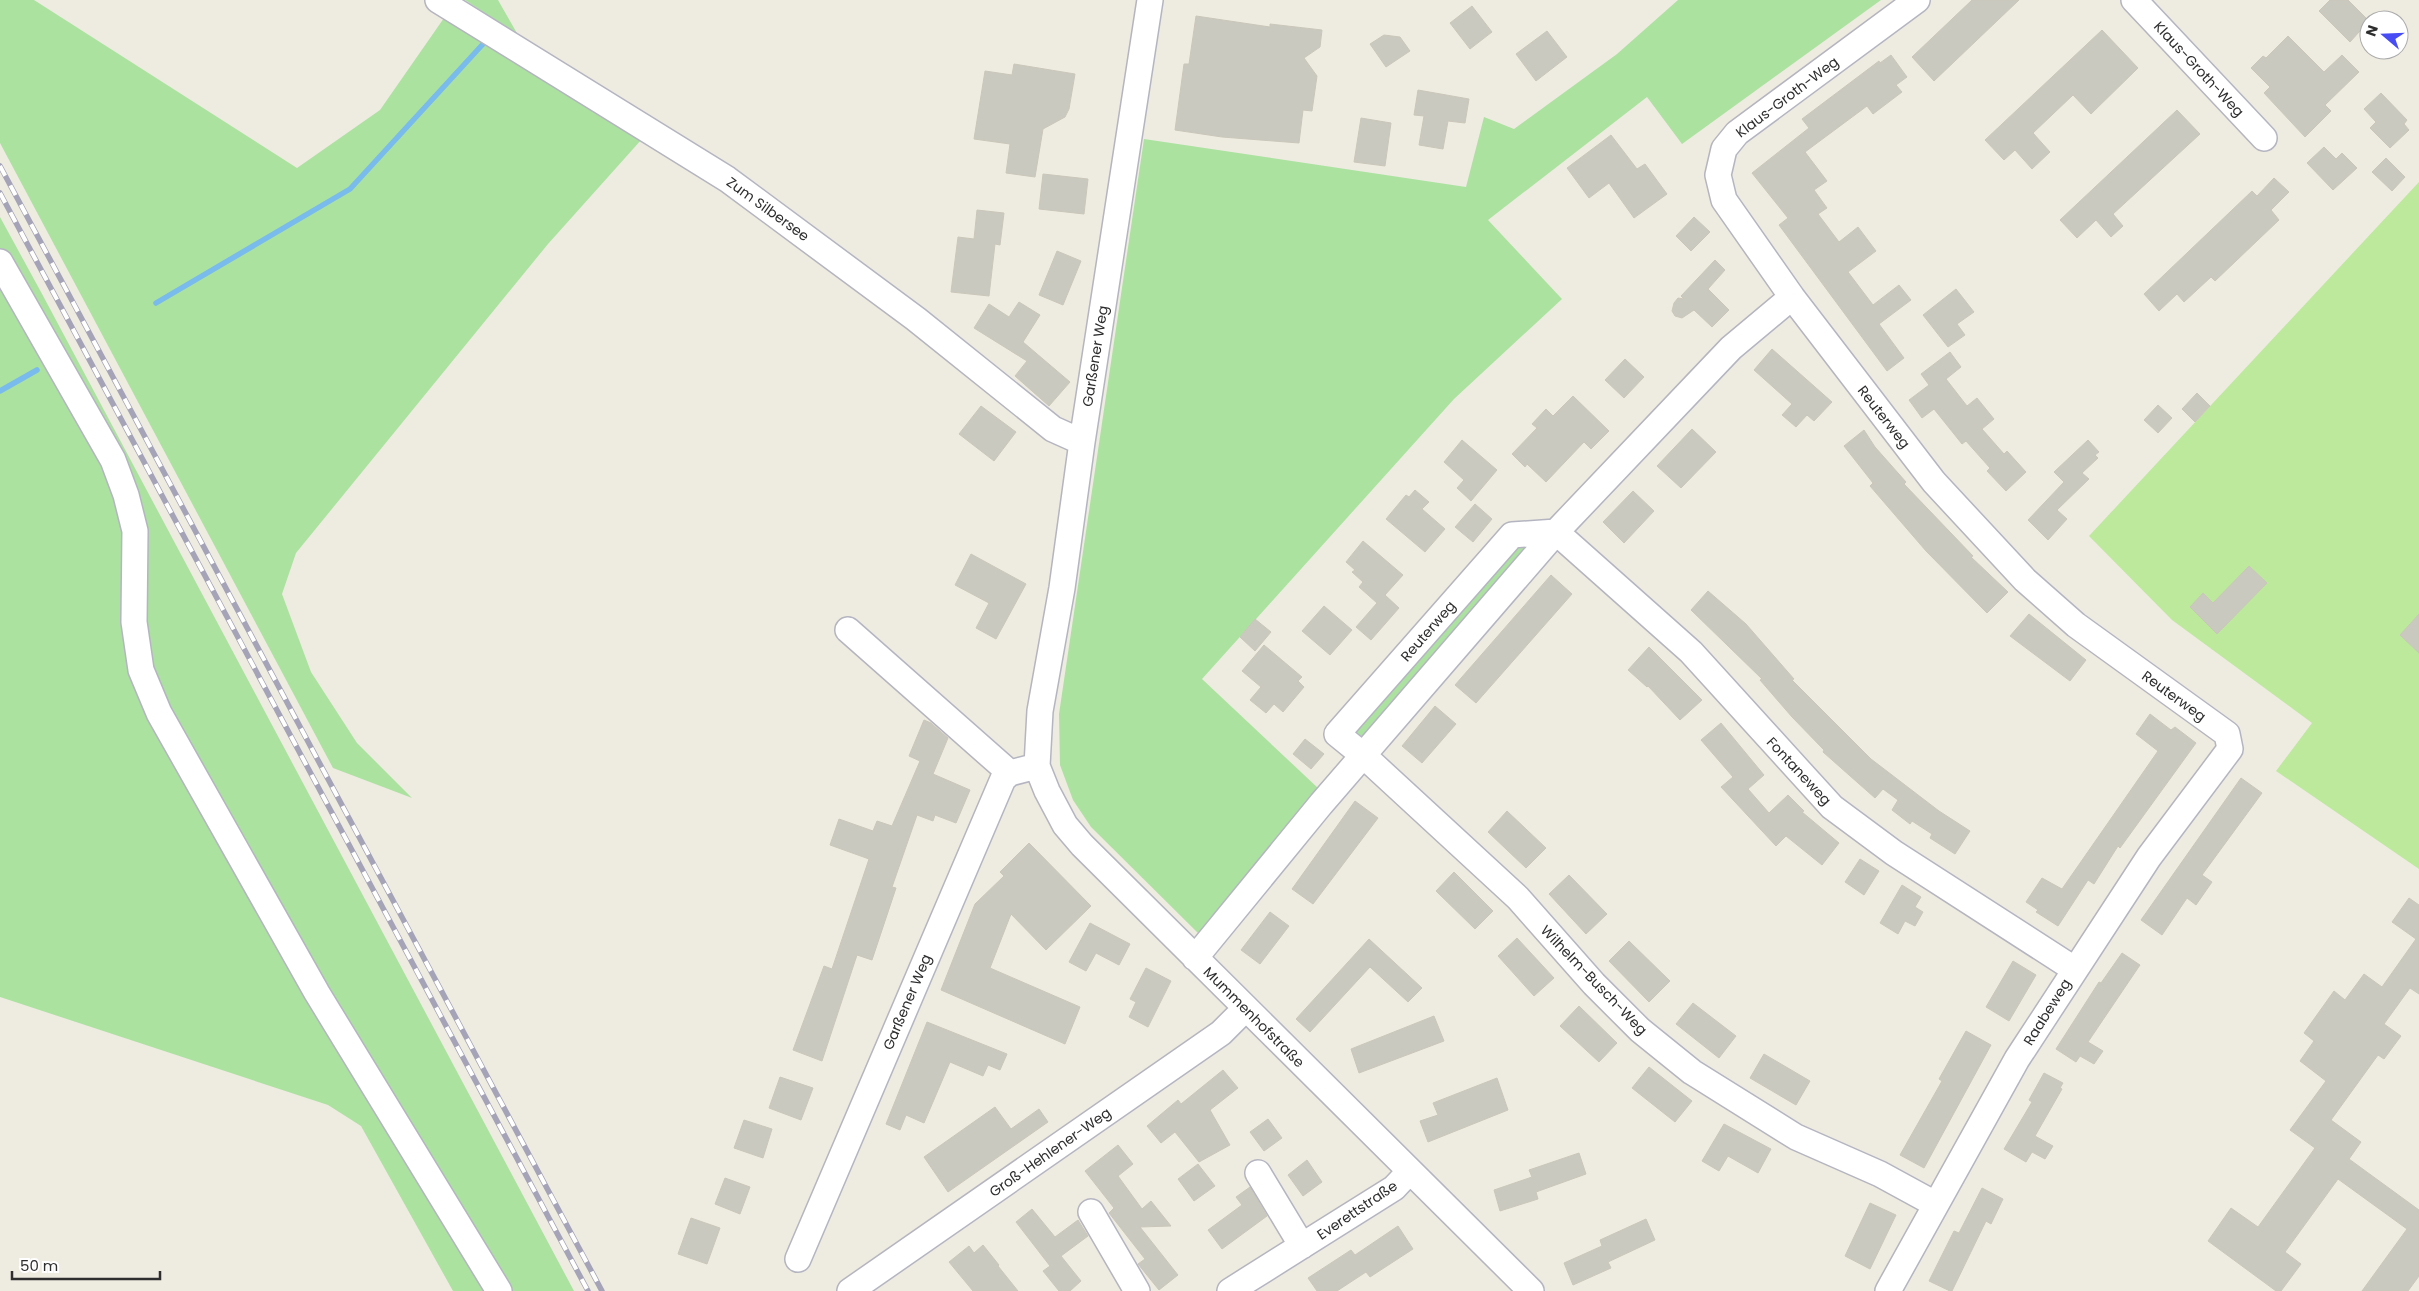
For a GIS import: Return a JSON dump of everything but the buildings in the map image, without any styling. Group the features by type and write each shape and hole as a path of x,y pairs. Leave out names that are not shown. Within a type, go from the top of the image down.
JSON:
{"street":[{"name":"Zum Silbersee","path":"438,0 727,179 904,309 1053,429 1082,442"},
{"name":"Garßener Weg","path":"1040,711 1062,588 1082,442 1150,0"},
{"name":"Klaus-Groth-Weg","path":"1792,297 1724,200 1718,175 1724,149 1737,133 1917,0"},
{"name":"Klaus-Groth-Weg","path":"2134,0 2264,138"},
{"path":"0,262 113,460 126,495 136,531 134,622 141,670 159,713 317,993 499,1291"},
{"path":"1195,958 1321,804 1556,532 1731,348 1792,297"},
{"name":"Reuterweg","path":"1792,297 1934,482 2025,580 2076,625 2227,734 2230,749"},
{"name":"Reuterweg","path":"1364,756 1337,734 1512,535 1556,532"},
{"name":"Fontaneweg","path":"1556,532 1691,652 1832,807 1894,854 2074,970"},
{"path":"848,630 1010,773 1037,766"},
{"name":"Mummenhofstraße","path":"1040,711 1037,766 1046,791 1070,832 1531,1291"},
{"name":"Raabeweg","path":"1888,1291 2017,1059 2149,857 2230,749"},
{"name":"Wilhelm-Busch-Weg","path":"1364,756 1518,898 1594,984 1640,1030 1678,1060 1750,1110 1796,1137 1880,1174 1935,1204"},
{"name":"Garßener Weg","path":"798,1259 1003,779 1010,773"},
{"name":"Groß-Hehlener-Weg","path":"850,1291 1221,1032 1246,1008"},
{"name":"Everettstraße","path":"1230,1291 1394,1188 1410,1171"},
{"name":"Everettstraße","path":"1258,1173 1302,1246"},
{"path":"1090,1212 1137,1291"}],"green space":[{"path":"0,0 34,0 297,168 380,110 444,18 642,139 548,244 296,553 282,594 311,672 357,743 412,798 333,768 0,143"},
{"path":"465,0 498,0 518,35"},
{"path":"1678,0 1881,0 1682,144 1647,97 1488,220 1562,299 1454,399 1202,679 1319,789 1201,936 1091,827 1073,800 1060,765 1059,714 1144,139 1466,187 1484,117 1514,129 1617,54"},
{"path":"2419,182 2419,869 2276,771 2312,723 2172,620 2089,536"},
{"path":"0,217 574,1291 453,1291 361,1126 328,1105 0,997"},
{"path":"1519,538 1531,549 1363,742 1350,731"}],"waterway":[{"path":"156,303 350,189 483,44"},
{"path":"0,391 37,370"}],"railway":[{"path":"0,166 602,1291"},
{"path":"0,193 588,1291"}]}
